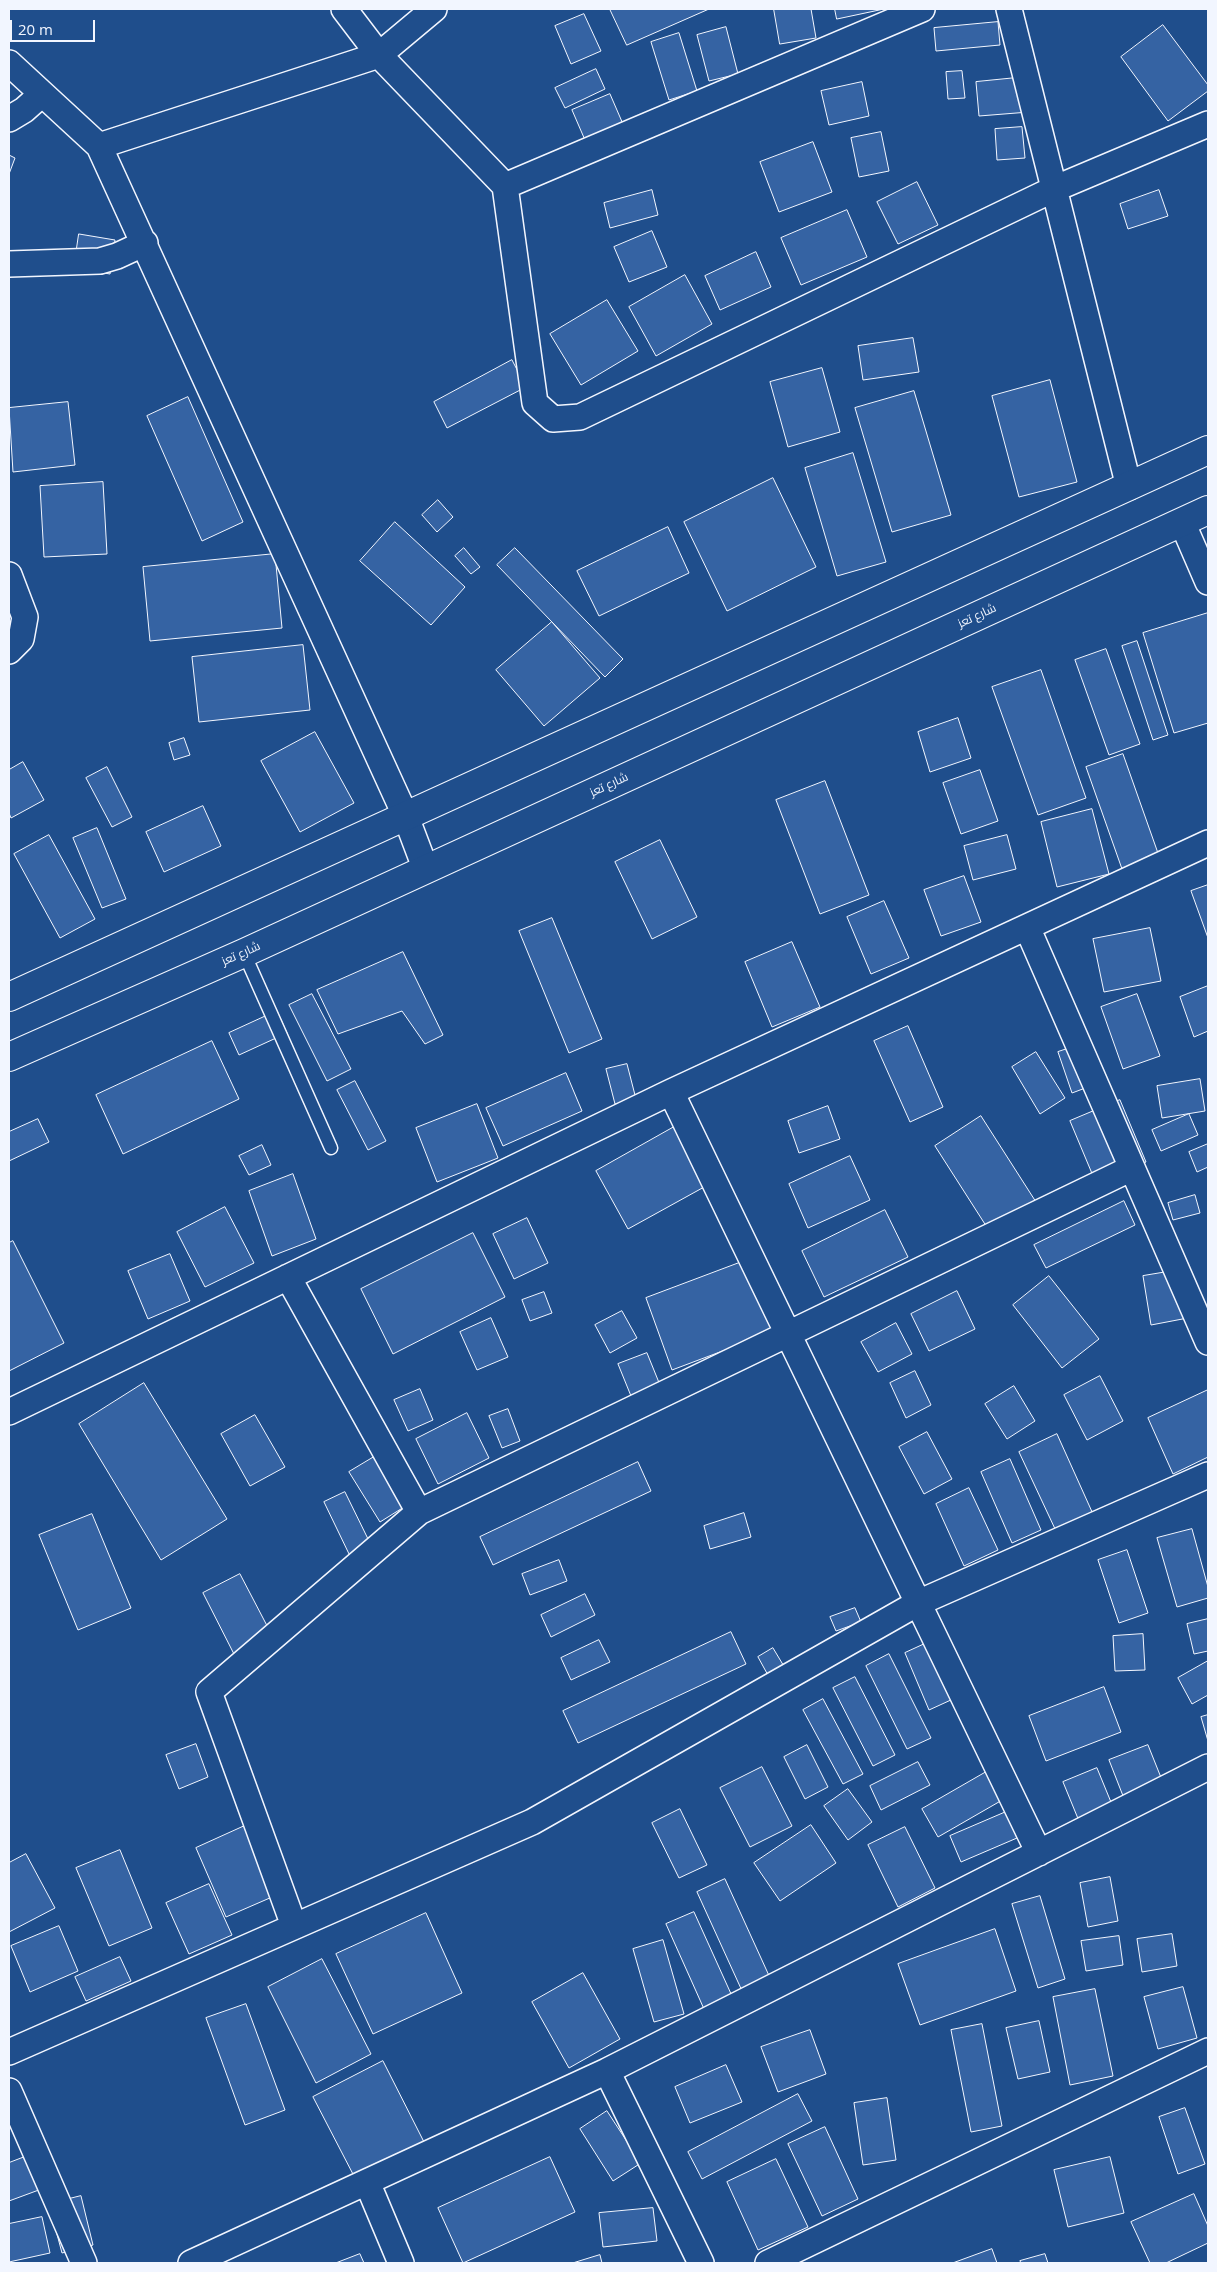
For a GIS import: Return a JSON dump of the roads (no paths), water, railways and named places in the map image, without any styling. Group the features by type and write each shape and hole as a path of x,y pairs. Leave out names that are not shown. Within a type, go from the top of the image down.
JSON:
{"highway":[{"path":"9,996 406,817 1208,450"},
{"name":"شارع تعز","path":"9,1057 426,870 1208,510"}],"street":[{"path":"344,9 379,55 505,186 535,403 553,419 580,417 1054,189 1208,124"},
{"path":"99,146 379,55 434,9"},
{"path":"505,186 922,9"},
{"path":"1008,9 1129,487"},
{"path":"9,63 99,146 406,817 426,870"},
{"path":"9,119 24,110 42,94"},
{"path":"9,264 100,260 117,256 145,243"},
{"path":"1182,522 1208,582"},
{"path":"9,574 25,617 21,639 9,651"},
{"path":"9,1412 671,1092 1208,843"},
{"path":"1027,927 1208,1342"},
{"path":"671,1092 1039,1853"},
{"path":"294,1926 209,1692 419,1512 1132,1168"},
{"path":"288,1277 419,1512"},
{"path":"9,2052 532,1822 918,1603 1208,1475"},
{"path":"191,2263 607,2070 1208,1767"},
{"path":"768,2263 1208,2051"},
{"path":"607,2070 701,2263"},
{"path":"9,2091 84,2263"},
{"path":"367,2182 401,2263"}],"lane":[{"path":"244,953 331,1148"}]}
